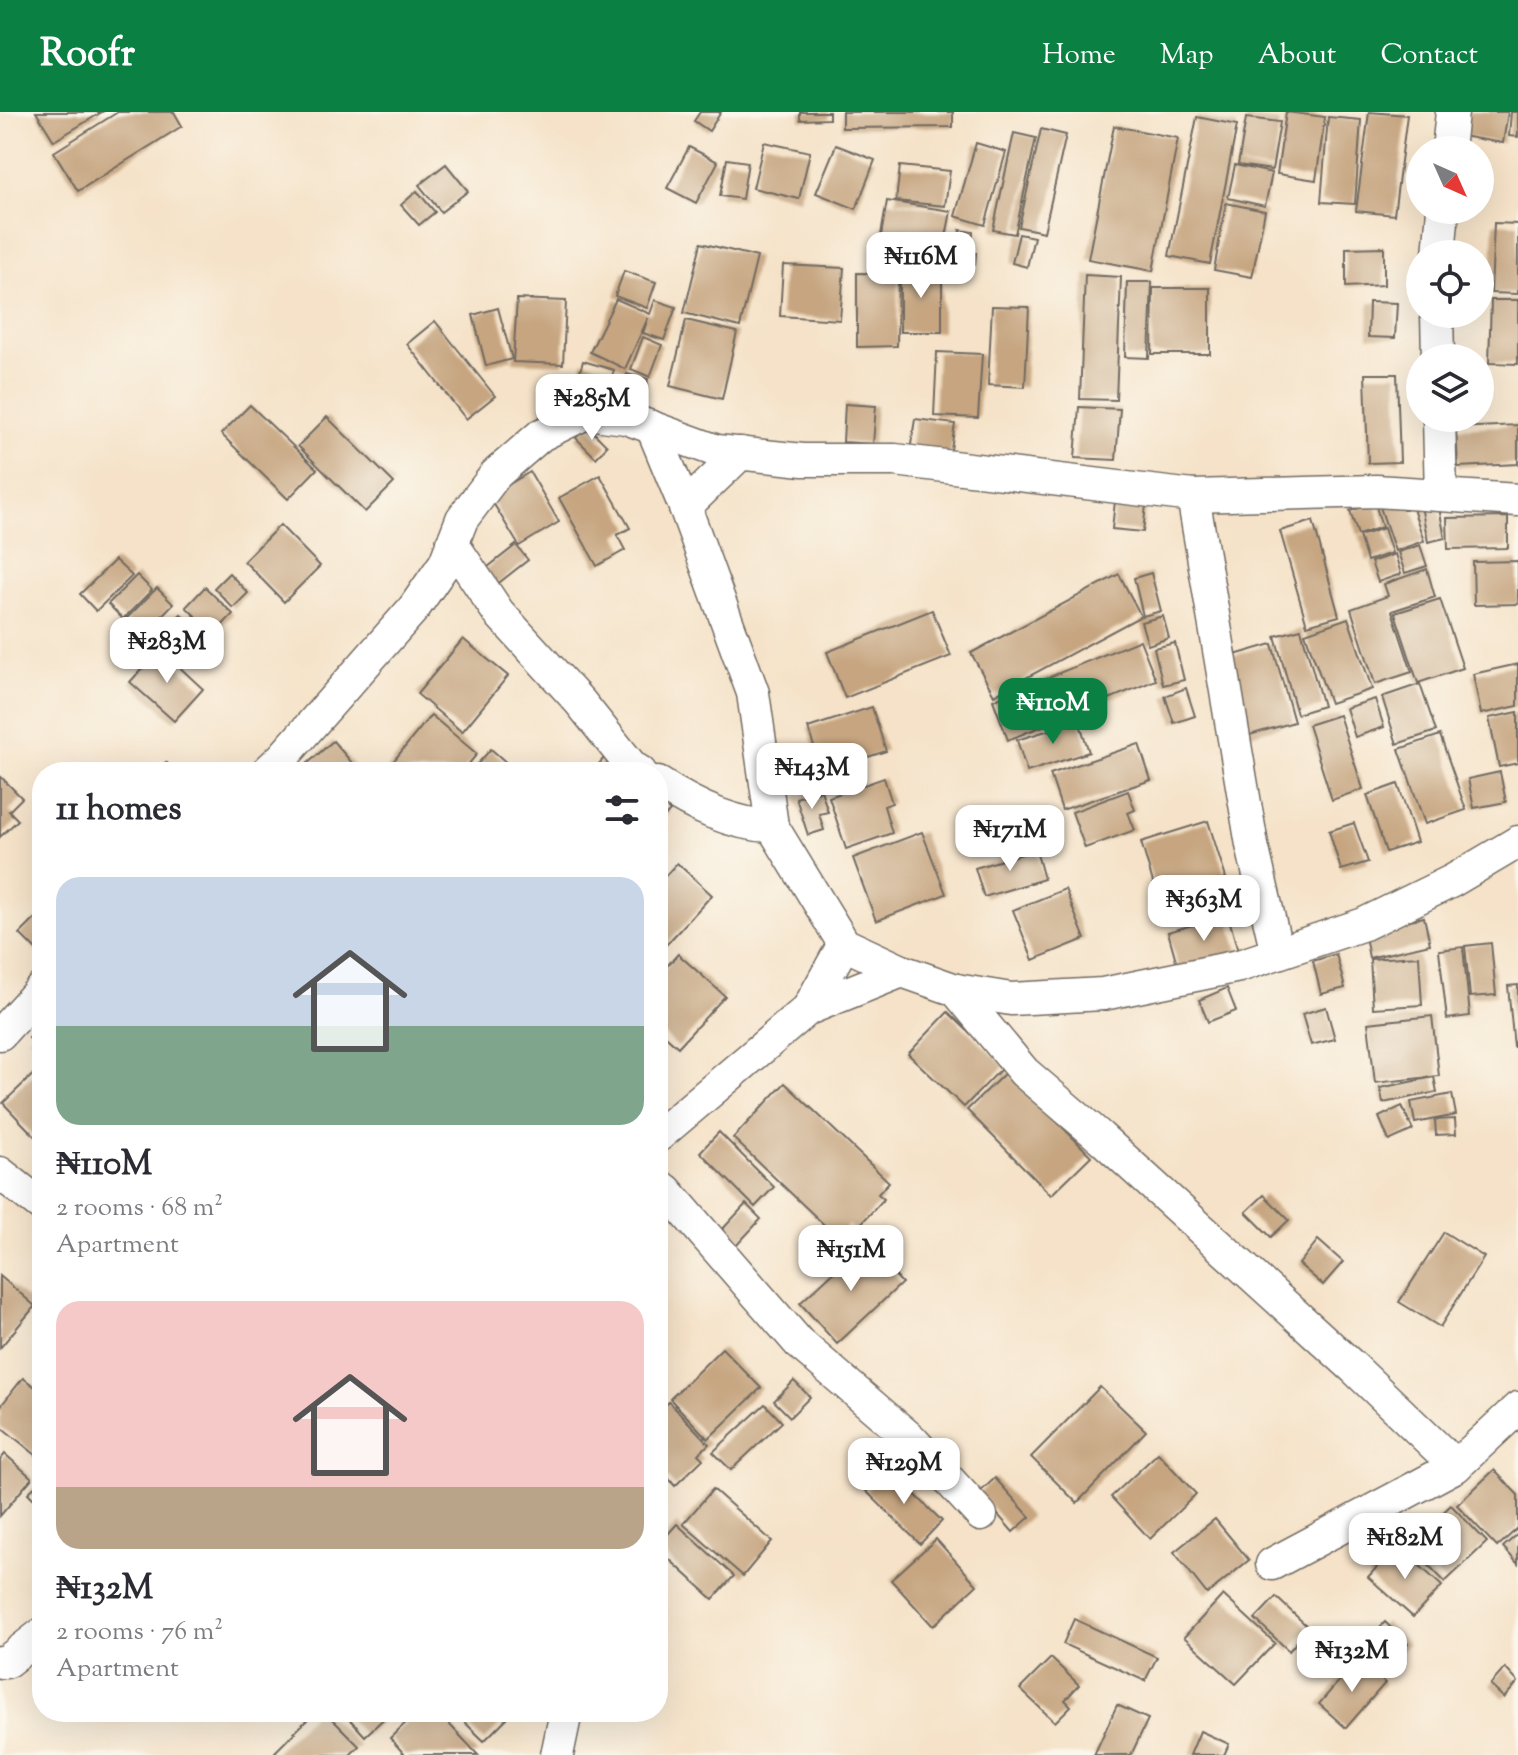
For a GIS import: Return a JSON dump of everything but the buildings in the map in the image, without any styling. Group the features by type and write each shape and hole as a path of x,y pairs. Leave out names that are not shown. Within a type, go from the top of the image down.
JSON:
{"street":[{"path":"1449,136 1452,112"},
{"path":"278,762 414,608 445,563 462,519 496,474 541,435 586,413 626,418 717,451 803,460 895,460 1193,496 1376,491 1518,500"},
{"path":"652,427 685,507 753,693 772,826 844,944 902,971 956,990 1011,999 1103,994 1239,966 1364,924 1452,881 1518,842"},
{"path":"1439,432 1441,495"},
{"path":"685,507 741,453"},
{"path":"1193,496 1252,845 1277,953"},
{"path":"452,543 498,612 580,702 628,762"},
{"path":"668,789 694,806 756,826 772,826"},
{"path":"808,1009 844,944"},
{"path":"668,1128 808,1009 902,971"},
{"path":"956,990 1024,1072 1354,1368 1456,1466"},
{"path":"0,1034 32,999"},
{"path":"0,1173 32,1198"},
{"path":"668,1192 799,1343 912,1440 981,1515"},
{"path":"1272,1564 1456,1466 1518,1408"},
{"path":"0,1662 6,1662 32,1642"},
{"path":"557,1755 564,1722"}]}
